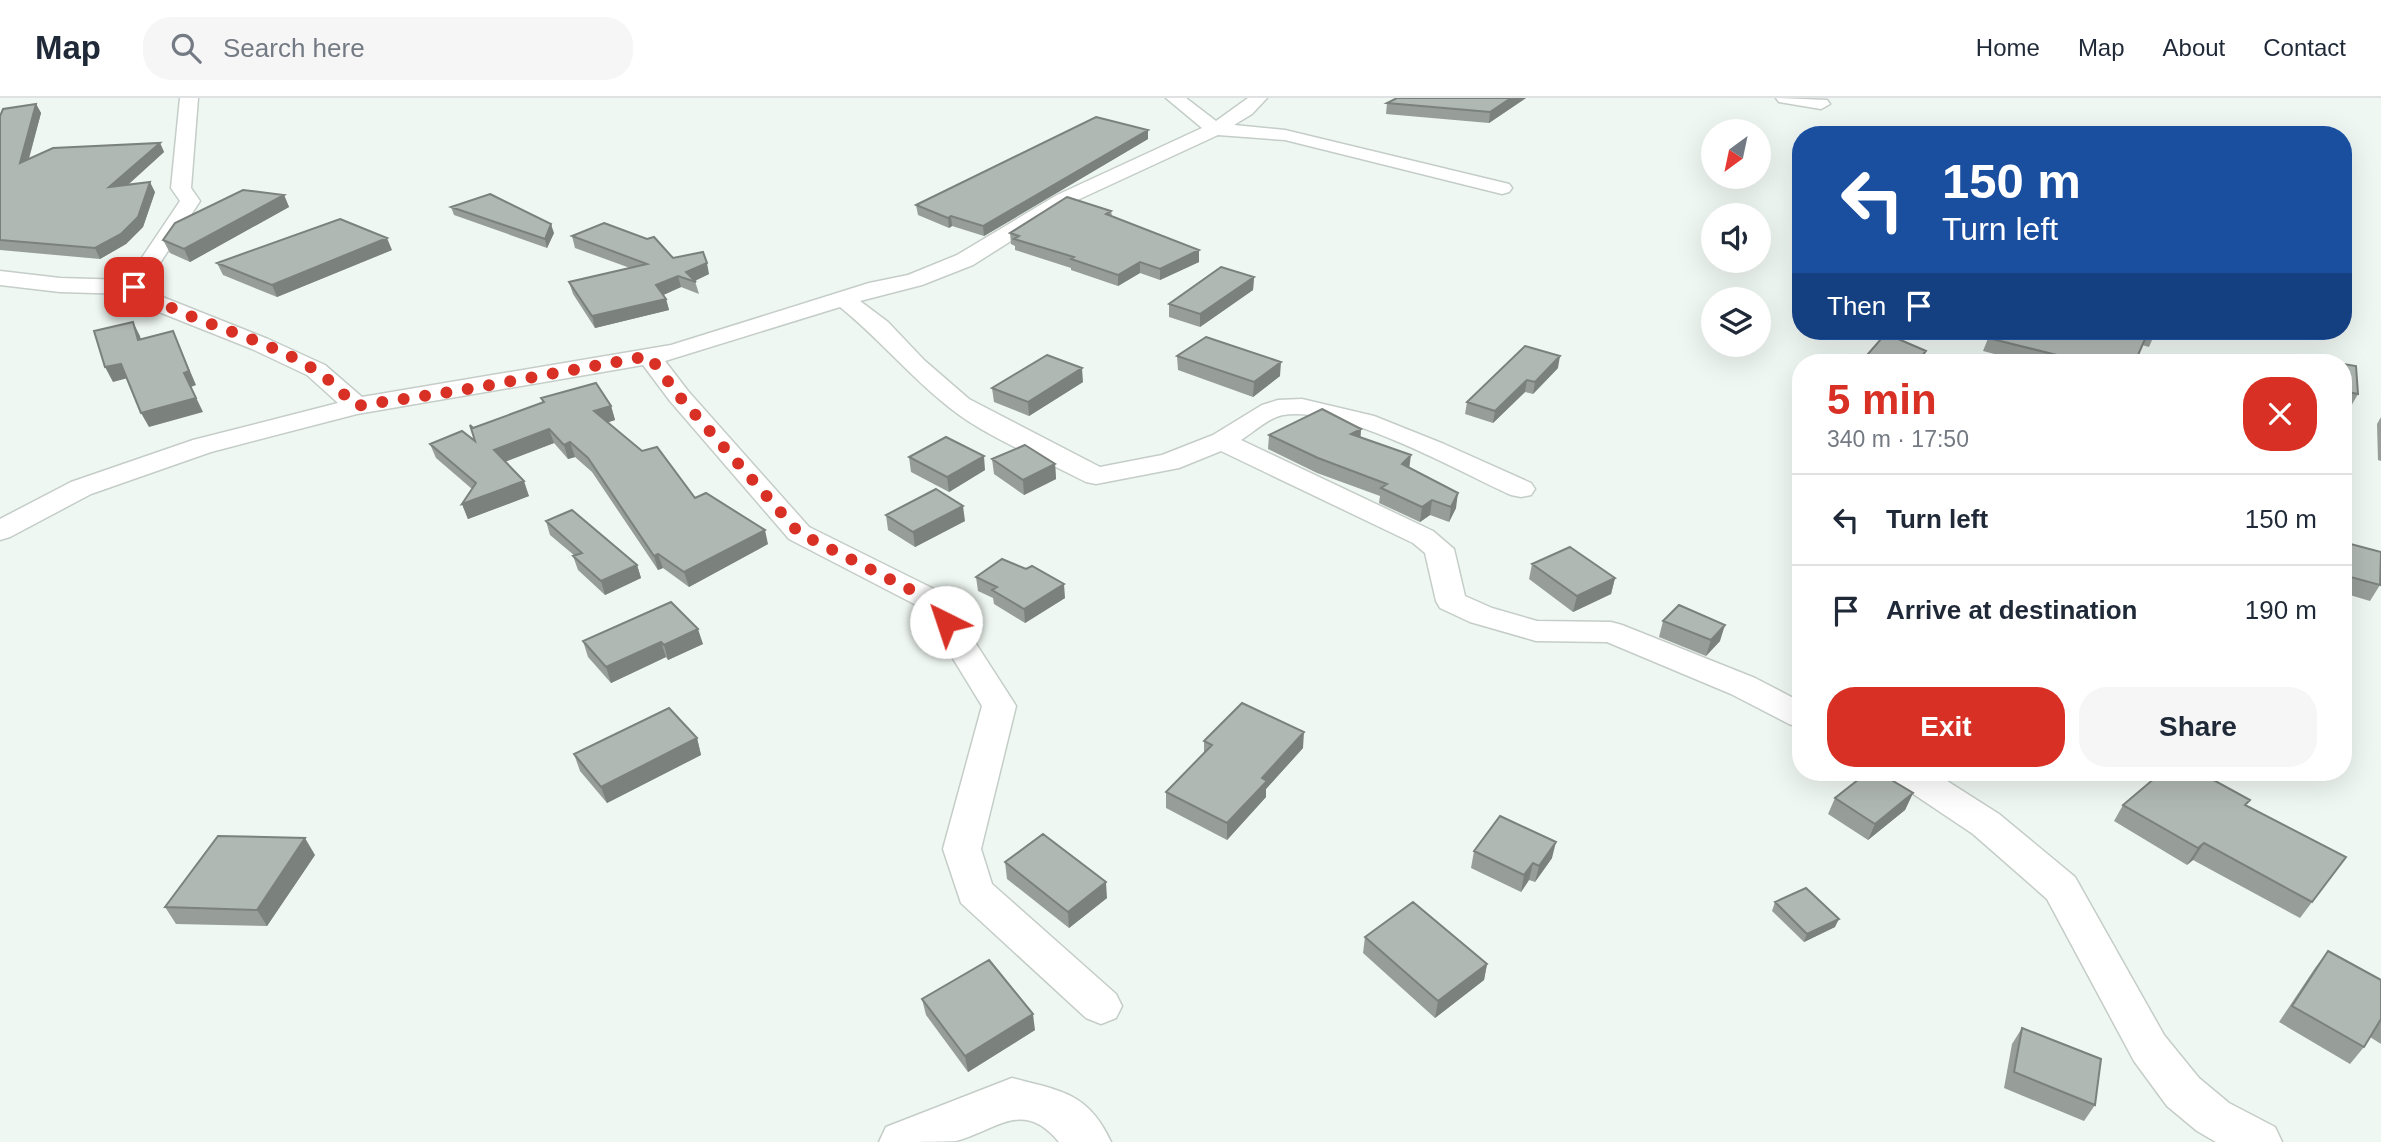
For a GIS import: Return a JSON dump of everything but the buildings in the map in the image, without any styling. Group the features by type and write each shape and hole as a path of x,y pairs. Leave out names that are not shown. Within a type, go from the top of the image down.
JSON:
{"street":[{"path":"134,287 190,201 181,187 183,123 189,98"},
{"path":"1175,98 1216,129 1285,135 1502,188"},
{"path":"0,531 81,488 202,446 356,406 675,352 914,280 965,260 1064,199 1216,129 1246,110 1258,98"},
{"path":"1785,98 1821,104"},
{"path":"0,278 60,285 134,287 158,303 316,370 356,406"},
{"path":"844,299 880,327 915,365 960,404 1096,476 1169,462 1222,441 1277,408 1315,407 1384,428 1521,489"},
{"path":"649,356 679,396 799,533 933,601 999,706 962,849 975,892 1101,1006"},
{"path":"1222,441 1423,537 1438,549 1451,601 1480,615 1536,631 1611,632 1742,687 1792,712"},
{"path":"1921,781 1986,824 2061,888 2149,1048 2183,1092 2213,1117 2259,1142"},
{"path":"902,1142 1012,1098 1062,1112 1088,1142"}],"route":[{"path":"134,287 158,303 316,370 356,406 457,391 649,356 679,396 799,533 933,601 946,622"}]}
